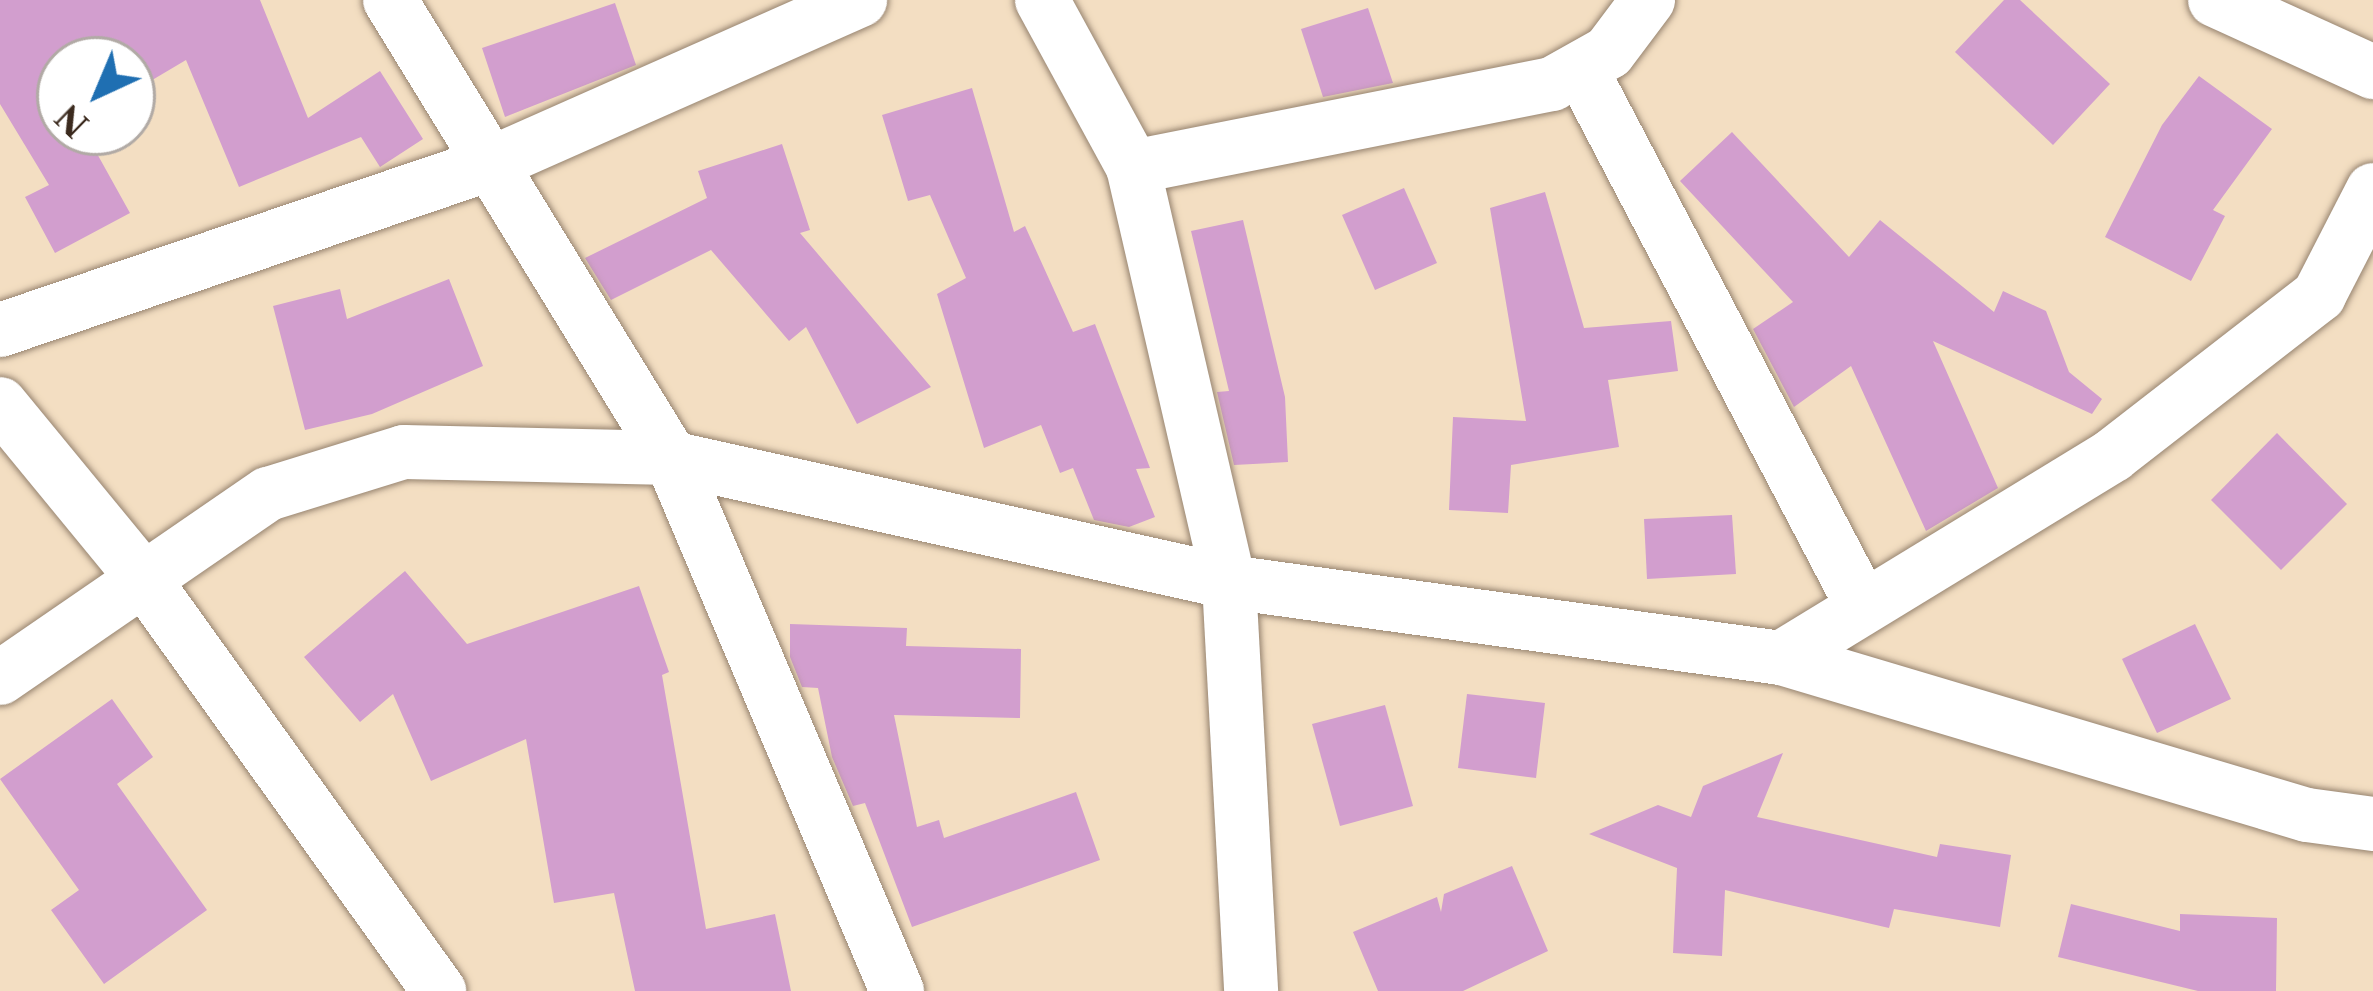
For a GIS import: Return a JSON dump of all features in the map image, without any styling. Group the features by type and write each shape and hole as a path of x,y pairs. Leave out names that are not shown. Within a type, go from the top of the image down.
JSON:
{"street":[{"path":"390,0 671,458 897,991"},
{"path":"0,330 490,164 860,0"},
{"path":"1042,0 1133,167 1229,582 1251,991"},
{"path":"1133,167 1583,73 1648,0"},
{"path":"2216,0 2373,73"},
{"path":"1583,73 1863,607"},
{"path":"1781,658 2113,455 2319,295 2373,190"},
{"path":"0,404 142,577 439,991"},
{"path":"0,678 268,494 404,452 671,458 1229,582 1781,658 2307,815 2373,824"}],"building":[{"path":"0,0 260,0 308,118 380,71 423,139 380,167 361,137 239,187 186,60 156,78 156,36 36,36 36,156 98,156 130,213 55,253 25,197 49,185 0,104"},
{"path":"2004,0 2020,0 2110,84 2053,145 1955,52"},
{"path":"615,3 636,65 505,117 482,48"},
{"path":"1368,8 1393,83 1323,97 1301,29"},
{"path":"2199,76 2272,129 2213,210 2225,216 2191,281 2105,237 2162,125"},
{"path":"972,88 1014,232 1025,226 1073,332 1095,324 1150,468 1136,469 1155,517 1129,527 1094,520 1073,468 1060,473 1041,425 984,448 937,294 966,278 930,195 908,201 882,115"},
{"path":"1732,132 1849,257 1880,220 1994,312 2003,291 2046,311 2069,372 2102,399 2092,414 1933,341 1998,488 1926,531 1851,366 1794,407 1753,329 1793,302 1680,181"},
{"path":"782,144 810,230 800,233 931,387 857,424 806,327 789,341 711,250 611,300 585,258 707,198 698,171"},
{"path":"1404,188 1437,263 1375,290 1342,215"},
{"path":"1545,192 1584,328 1671,321 1678,371 1608,380 1619,447 1511,465 1508,513 1449,510 1453,417 1526,421 1490,208"},
{"path":"1243,220 1285,397 1288,462 1234,465 1217,392 1229,391 1191,231"},
{"path":"449,279 483,366 372,414 305,430 273,306 340,289 347,319"},
{"path":"2277,433 2347,504 2281,570 2211,500"},
{"path":"1732,515 1736,574 1647,579 1644,519"},
{"path":"405,571 467,644 639,586 669,672 662,675 706,929 775,914 791,991 635,991 614,893 554,903 526,739 431,781 393,694 360,722 304,657"},
{"path":"790,624 907,628 906,646 1021,649 1020,718 894,715 917,827 939,820 944,838 1076,792 1100,860 912,927 865,803 853,806 832,757 818,688 802,687 790,657"},
{"path":"2195,624 2231,699 2157,733 2122,659"},
{"path":"1467,694 1545,703 1536,778 1458,768"},
{"path":"112,699 153,757 117,784 207,910 104,984 51,910 79,890 0,779"},
{"path":"1385,705 1413,806 1340,826 1312,724"},
{"path":"1783,753 1757,817 1937,857 1940,844 2011,855 2000,927 1894,909 1889,928 1725,890 1722,956 1673,953 1677,868 1589,834 1658,805 1691,817 1703,786"},
{"path":"1512,866 1548,951 1463,991 1378,991 1353,932 1437,897 1441,912 1444,894"},
{"path":"2071,904 2180,931 2180,914 2277,918 2276,991 2198,991 2058,957"}]}
